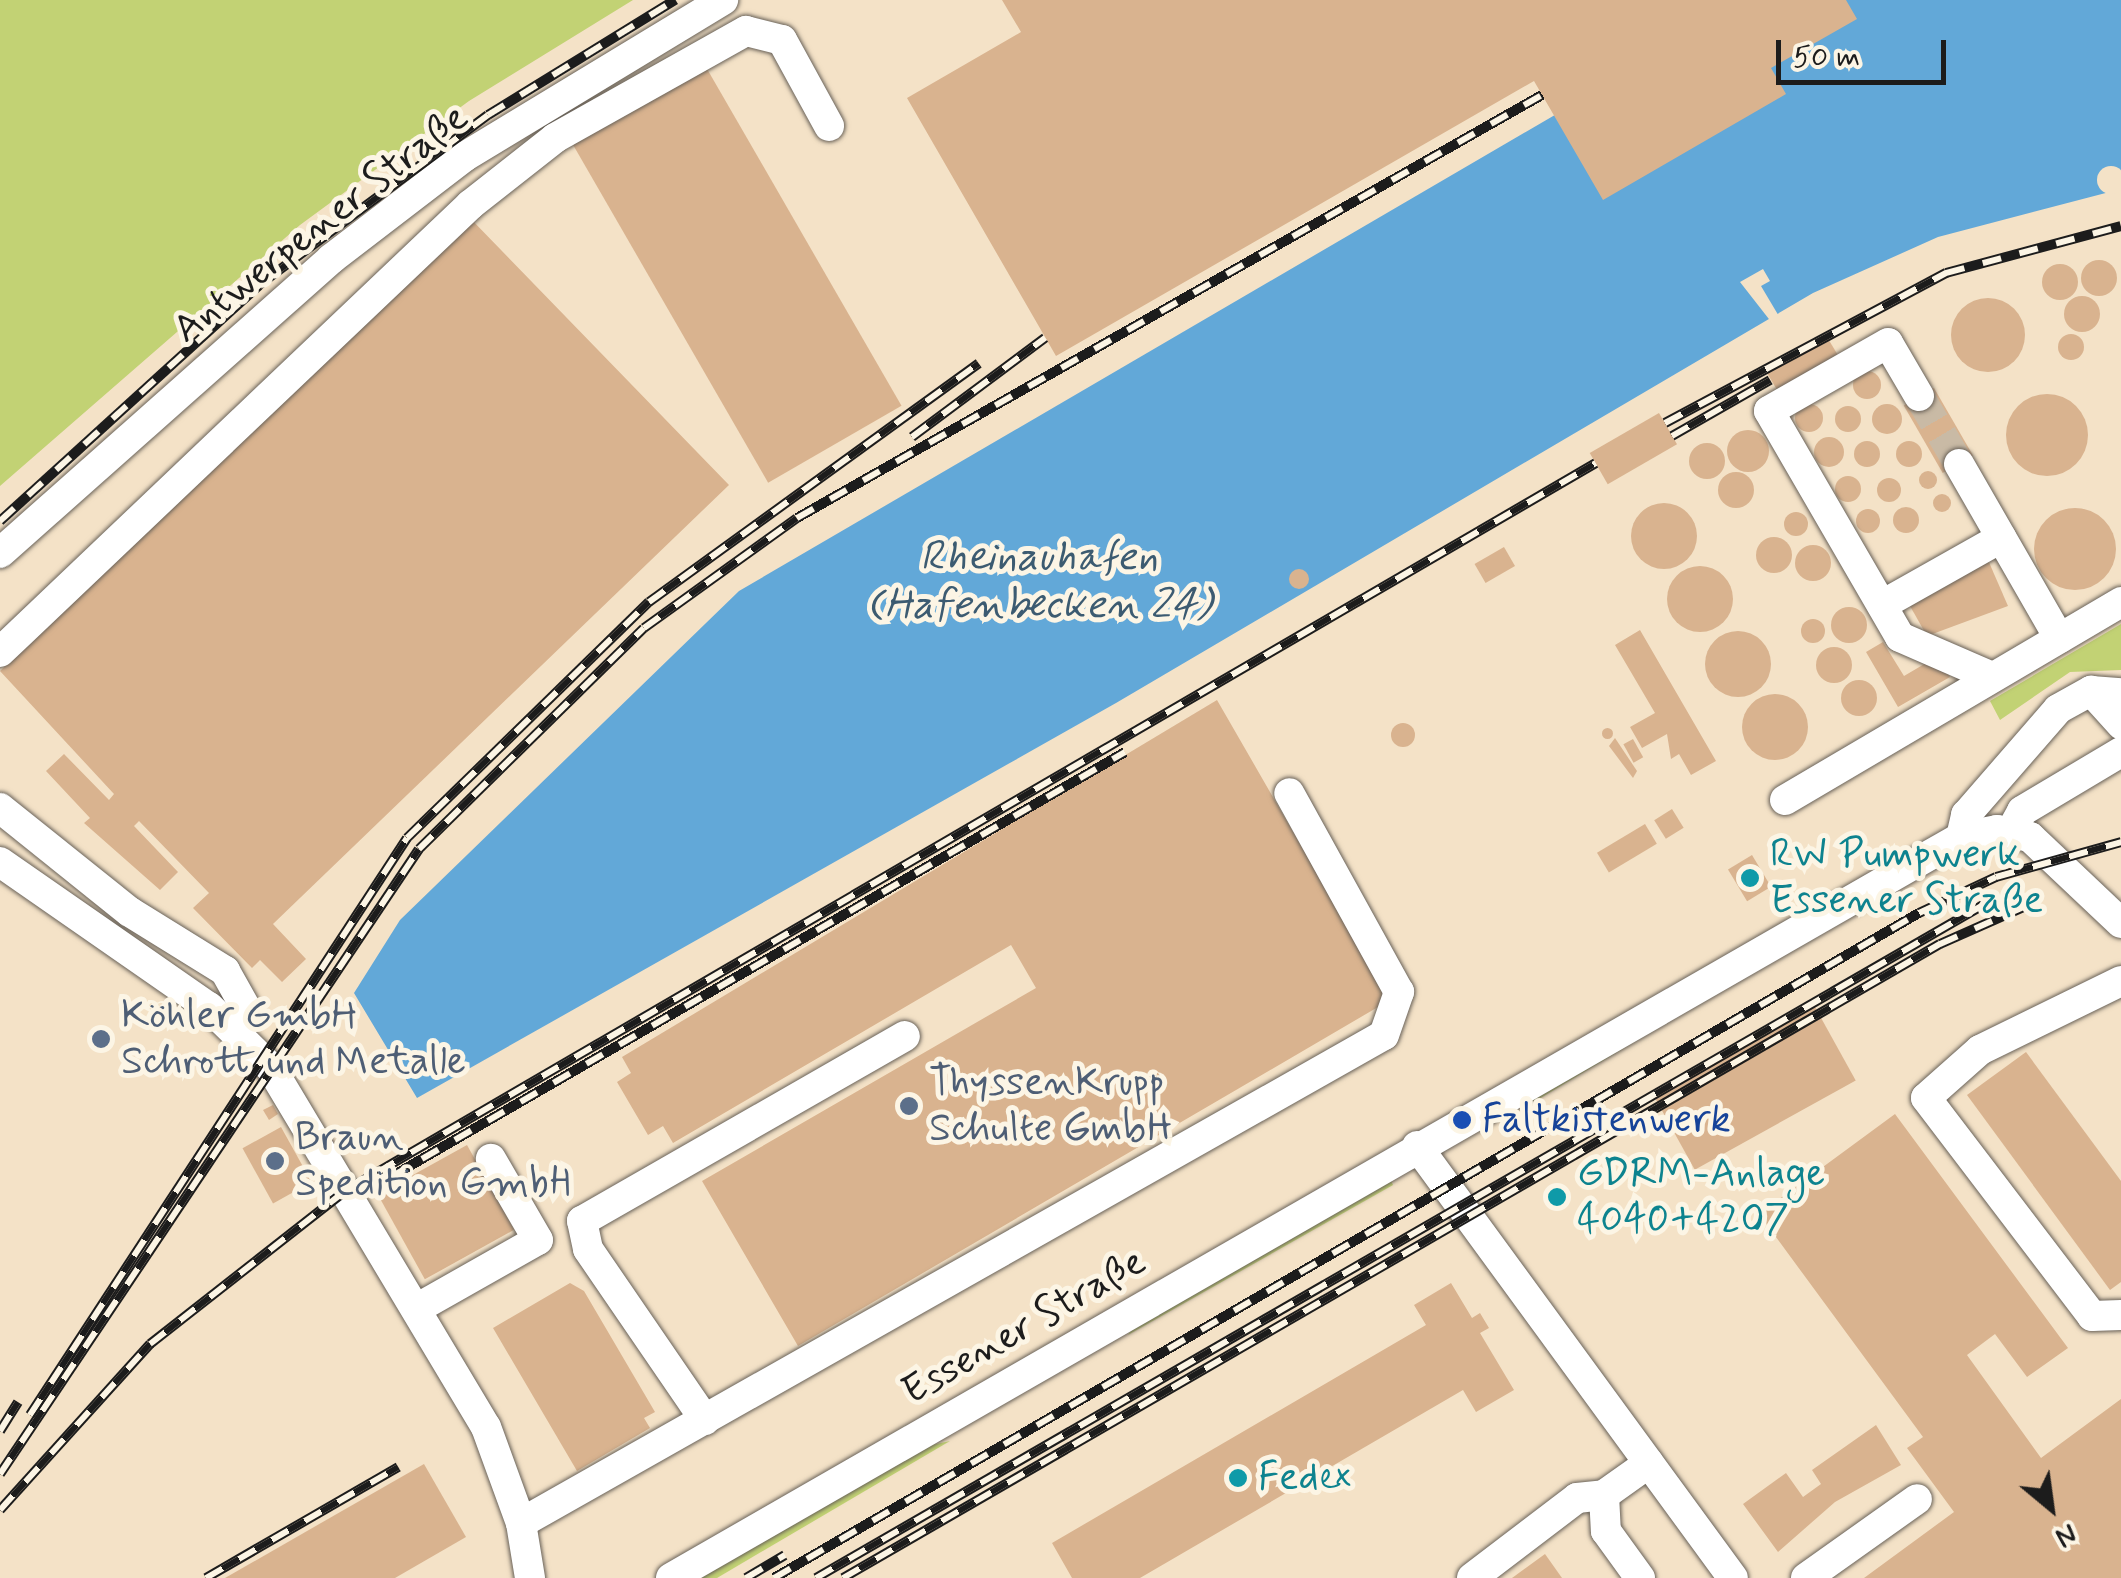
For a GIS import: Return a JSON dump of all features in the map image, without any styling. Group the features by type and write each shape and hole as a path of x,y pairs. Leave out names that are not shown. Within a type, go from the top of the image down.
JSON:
{"street":[{"name":"Antwerpener Straße","path":"0,553 192,375 464,157 723,0"},
{"path":"0,652 470,205 555,138 746,31 782,40 829,126"},
{"path":"1919,396 1888,343 1770,411 1900,637 1992,677"},
{"path":"1959,464 2059,638"},
{"path":"1882,605 2001,538"},
{"path":"1786,800 2121,602"},
{"path":"2121,724 2106,692 2058,709 1966,815 1963,836 2010,833 2051,850 2121,923"},
{"path":"2010,833 2022,811 2121,750"},
{"path":"522,1522 1384,1035 1401,1008 1399,992 1289,793"},
{"path":"0,808 130,912 224,971 248,1012 234,1030"},
{"name":"Essener Straße","path":"670,1578 1963,836"},
{"path":"0,862 234,1030 286,1090 486,1428 522,1522 530,1578"},
{"path":"2121,981 1980,1050 1926,1098 2092,1316 2121,1315"},
{"path":"705,1420 588,1249 582,1222 905,1036"},
{"path":"1418,1146 1733,1578"},
{"path":"416,1309 538,1240 491,1159"},
{"path":"1472,1578 1577,1498 1604,1495 1649,1463"},
{"path":"1604,1495 1606,1531 1640,1578"},
{"path":"1806,1578 1917,1500"}],"green space":[{"path":"0,0 633,0 469,101 300,225 0,486"},
{"path":"2121,624 2121,670 2070,672 2000,720 1990,701"},
{"path":"1753,971 1534,1102 1532,1099"},
{"path":"1389,1176 1393,1185 1128,1335 1136,1323"},
{"path":"950,1441 717,1578 697,1578 927,1446"}],"water":[{"name":"Rheinauhafen (Hafenbecken 24)","path":"1752,0 2121,0 2121,189 1938,237 1813,293 1116,703 417,1098 354,993 400,920 739,591"}],"pier":[{"path":"2111,166 2121,170 2125,180 2121,190 2111,194 2101,190 2097,180 2101,170"},
{"path":"1763,269 1770,281 1761,286 1780,318 1772,323 1740,282"}],"building":[{"path":"1002,0 1846,0 1857,19 1771,68 1786,94 1603,200 1534,81 1056,356 907,98 1021,32"},
{"path":"699,55 902,406 768,483 566,132"},
{"path":"469,217 729,485 273,924 306,959 282,982 260,960 252,968 193,908 209,893 139,821 134,826 178,872 160,890 84,823 90,818 46,771 64,754 109,800 114,794 0,671"},
{"path":"2099,260 2112,265 2117,278 2112,291 2099,296 2086,291 2081,278 2086,265"},
{"path":"2060,264 2073,269 2078,282 2073,295 2060,300 2047,295 2042,282 2047,269"},
{"path":"2082,296 2095,301 2100,314 2095,327 2082,332 2069,327 2064,314 2069,301"},
{"path":"1988,298 2014,309 2025,335 2014,361 1988,372 1962,361 1951,335 1962,309"},
{"path":"2071,334 2080,338 2084,347 2080,356 2071,360 2062,356 2058,347 2062,338"},
{"path":"1827,337 1840,359 1780,395 1767,373"},
{"path":"1867,371 1877,375 1881,385 1877,395 1867,399 1857,395 1853,385 1857,375"},
{"path":"1934,388 1973,456 1943,473 1904,406"},
{"path":"2047,394 2063,397 2076,406 2085,419 2085,451 2076,464 2063,473 2047,476 2031,473 2018,464 2009,451 2006,435 2009,419 2018,406 2031,397"},
{"path":"1809,404 1819,408 1823,418 1819,428 1809,432 1799,428 1795,418 1799,408"},
{"path":"1887,404 1897,409 1902,419 1897,429 1887,434 1877,429 1872,419 1877,409"},
{"path":"1848,406 1857,410 1861,419 1857,428 1848,432 1839,428 1835,419 1839,410"},
{"path":"1659,413 1677,444 1608,484 1590,453"},
{"path":"1748,430 1763,436 1769,451 1763,466 1748,472 1733,466 1727,451 1733,436"},
{"path":"1829,437 1839,442 1844,452 1839,462 1829,467 1819,462 1814,452 1819,442"},
{"path":"1867,441 1876,445 1880,454 1876,463 1867,467 1858,463 1854,454 1858,445"},
{"path":"1909,441 1918,445 1922,454 1918,463 1909,467 1900,463 1896,454 1900,445"},
{"path":"1707,443 1720,448 1725,461 1720,474 1707,479 1694,474 1689,461 1694,448"},
{"path":"1928,471 1935,473 1935,487 1928,489 1921,487 1919,480 1921,473"},
{"path":"1736,472 1749,477 1754,490 1749,503 1736,508 1723,503 1718,490 1723,477"},
{"path":"1848,476 1857,480 1861,489 1857,498 1848,502 1839,498 1835,489 1839,480"},
{"path":"1889,478 1901,490 1889,502 1877,490"},
{"path":"1942,494 1951,503 1942,512 1933,503"},
{"path":"1664,503 1687,513 1697,536 1687,559 1664,569 1641,559 1631,536 1641,513"},
{"path":"1906,507 1915,511 1919,520 1915,529 1906,533 1897,529 1893,520 1897,511"},
{"path":"2075,508 2091,511 2104,520 2113,533 2113,565 2104,578 2091,587 2075,590 2059,587 2046,578 2037,565 2034,549 2037,533 2046,520 2059,511"},
{"path":"1868,509 1880,521 1868,533 1856,521"},
{"path":"1796,512 1808,524 1796,536 1784,524"},
{"path":"1774,537 1787,542 1792,555 1787,568 1774,573 1761,568 1756,555 1761,542"},
{"path":"1813,545 1826,550 1831,563 1826,576 1813,581 1800,576 1795,563 1800,550"},
{"path":"1504,547 1515,566 1486,583 1475,564"},
{"path":"1988,560 2008,606 1927,636 1910,606"},
{"path":"1700,566 1723,576 1733,599 1723,622 1700,632 1677,622 1667,599 1677,576"},
{"path":"1299,569 1309,579 1299,589 1289,579"},
{"path":"1849,607 1862,612 1867,625 1862,638 1849,643 1836,638 1831,625 1836,612"},
{"path":"1813,619 1825,631 1813,643 1801,631"},
{"path":"1640,630 1716,761 1691,775 1679,754 1671,759 1667,734 1642,748 1630,727 1655,713 1615,645"},
{"path":"1738,631 1761,641 1771,664 1761,687 1738,697 1715,687 1705,664 1715,641"},
{"path":"1883,642 1904,676 1938,656 1950,677 1898,707 1866,652"},
{"path":"1834,647 1847,652 1852,665 1847,678 1834,683 1821,678 1816,665 1821,652"},
{"path":"1859,680 1872,685 1877,698 1872,711 1859,716 1846,711 1841,698 1846,685"},
{"path":"1775,694 1798,704 1808,727 1798,750 1775,760 1752,750 1742,727 1752,704"},
{"path":"1217,700 1390,1000 798,1346 702,1181 1036,988 1011,945 673,1143 663,1126 648,1135 617,1082 631,1073 622,1057"},
{"path":"1403,723 1415,735 1403,747 1391,735"},
{"path":"1607,727 1613,733 1607,739 1601,733"},
{"path":"1615,738 1637,771 1633,778 1609,746"},
{"path":"1633,739 1643,757 1634,763 1623,744"},
{"path":"1672,809 1684,828 1666,839 1654,820"},
{"path":"1645,824 1657,844 1609,873 1597,853"},
{"name":"RW Pumpwerk Essener Straße","path":"1752,855 1771,887 1747,901 1728,869"},
{"path":"1815,1007 1856,1080 1695,1170 1654,1096"},
{"path":"2026,1052 2121,1181 2121,1282 2110,1290 1967,1095"},
{"path":"273,1105 278,1114 269,1120 263,1110"},
{"path":"1895,1114 2068,1348 2027,1377 1995,1334 1967,1355 2041,1458 2121,1399 2121,1578 1864,1578 1954,1512 1907,1448 1923,1437 1759,1214"},
{"path":"281,1127 312,1182 273,1203 243,1148"},
{"path":"467,1145 514,1230 425,1279 378,1194"},
{"name":"GDRM-Anlage 4040+4207","path":"1557,1187 1566,1202 1557,1207 1548,1192"},
{"path":"570,1283 584,1291 655,1412 644,1418 650,1428 577,1471 493,1328"},
{"name":"Fedex","path":"1451,1283 1472,1318 1480,1313 1489,1328 1480,1333 1514,1390 1476,1412 1463,1390 1140,1578 1072,1578 1052,1543 1426,1325 1414,1305"},
{"path":"1876,1425 1901,1465 1835,1502 1778,1552 1743,1504 1786,1473 1803,1497 1821,1484 1812,1470"},
{"path":"424,1464 466,1537 395,1578 225,1578"},
{"path":"1545,1554 1562,1578 1512,1578"}],"tunnel":[{"path":"1919,396 1959,464"}],"railway":[{"path":"0,521 259,285 488,115 675,0"},
{"path":"0,1474 419,849 644,628 797,518 1542,95"},
{"path":"1665,423 1946,273 2121,226"},
{"path":"912,437 1045,338"},
{"path":"30,1415 407,838 649,602 979,363"},
{"path":"1672,436 1770,380"},
{"path":"0,1510 150,1344 345,1191 1596,463"},
{"path":"389,1178 1125,752"},
{"path":"774,1578 1919,913 1996,877 2121,842"},
{"path":"816,1578 1990,901"},
{"path":"843,1578 1940,944 2035,902"},
{"path":"0,1431 18,1402"},
{"path":"206,1578 398,1467"},
{"path":"746,1578 785,1555"}],"place":[{"name":"RW Pumpwerk Essener Straße","path":"1750,878"},
{"name":"Köhler GmbH Schrott und Metalle","path":"101,1039"},
{"name":"ThyssenKrupp Schulte GmbH","path":"909,1106"},
{"name":"Faltkistenwerk","path":"1462,1120"},
{"name":"Braun Spedition GmbH","path":"275,1161"},
{"name":"GDRM-Anlage 4040+4207","path":"1557,1197"},
{"name":"Fedex","path":"1238,1478"}]}
